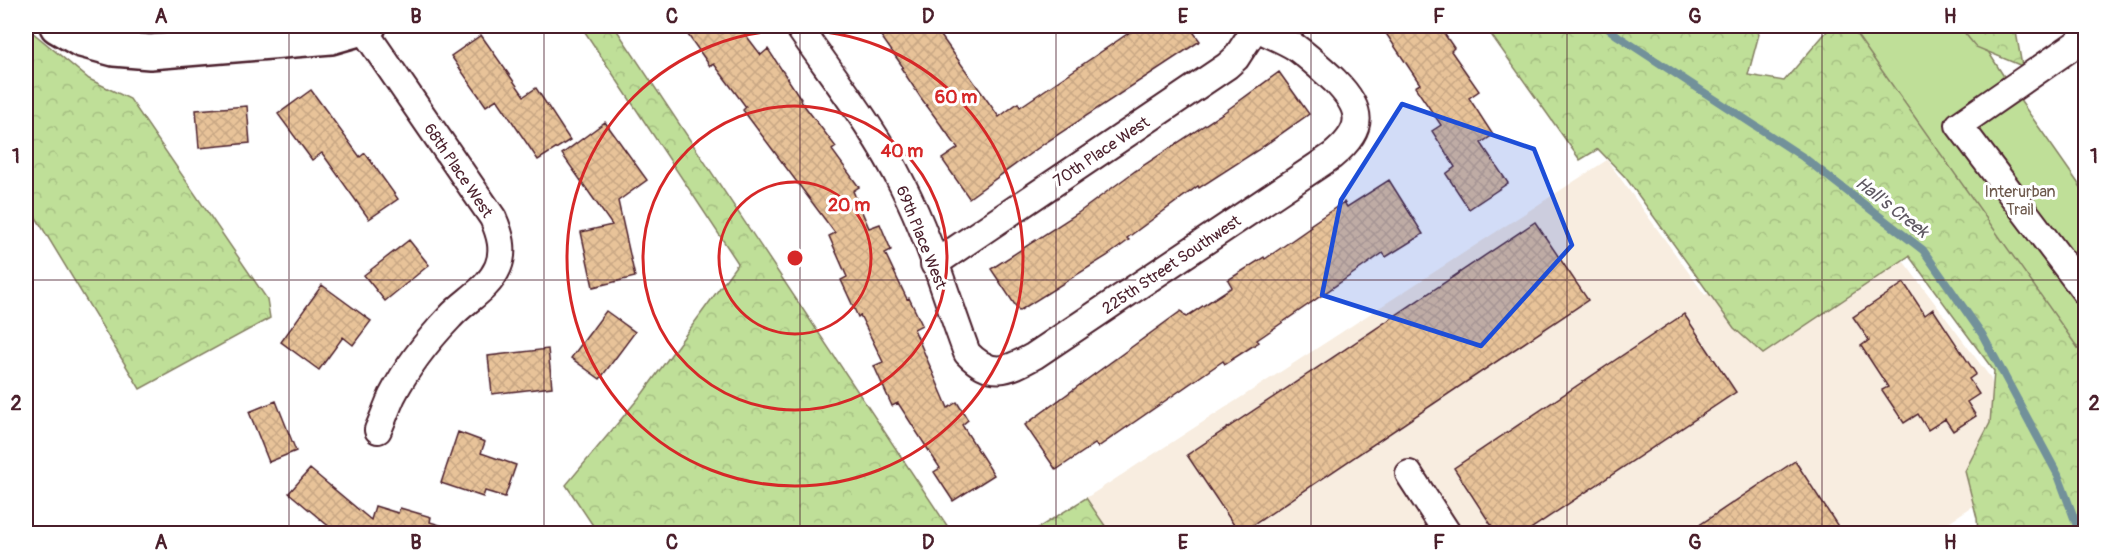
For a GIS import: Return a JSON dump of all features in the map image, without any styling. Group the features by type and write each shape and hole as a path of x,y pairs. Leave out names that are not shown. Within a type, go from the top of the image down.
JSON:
{"street":[{"name":"69th Place West","path":"798,26 886,154 917,217 967,353 977,363"},
{"name":"70th Place West","path":"934,264 1227,66 1236,58 1255,26 1294,46 1324,70 1347,93 1354,104 1357,118 1354,132"},
{"path":"69,33 114,49 150,52 331,37 366,27"},
{"name":"68th Place West","path":"366,27 493,218 501,234 498,267 480,292 451,315 412,364 392,396 378,430"},
{"path":"2085,37 1959,125 2085,293"},
{"name":"225th Street Southwest","path":"977,363 989,369 1004,370 1035,356 1332,156 1347,144 1354,132"},
{"path":"1409,474 1448,534"}],"highlighted area":[{"path":"1402,104 1534,149 1572,245 1481,346 1322,295 1341,200"}],"shaded area":[{"path":"1607,160 1705,295 1848,219 1901,258 1990,377 2021,475 1930,534 1110,534 1086,498"}],"green space":[{"path":"581,26 614,26 952,533 598,533 566,485 643,393 738,263"},
{"path":"1485,26 1748,26 1759,34 1748,75 1784,81 1828,30 1854,31 2085,358 2085,533 1978,533 1977,518 1965,471 1990,423 1994,371 1909,256 1763,354 1734,328 1626,178 1598,149 1580,160"},
{"name":"Interurban Trail","path":"1835,26 1972,26 2010,86 2085,193 2085,394 1914,150"},
{"path":"1959,26 2015,26 2022,66 1976,47"},
{"path":"26,27 89,79 130,99 267,299 270,318 140,389 26,201"},
{"path":"1086,498 1110,533 1030,533"}],"building":[{"path":"701,26 739,26 761,55 768,49 800,100 836,147 832,150 859,187 853,191 869,228 880,224 891,250 885,253 922,325 914,329 948,408 957,402 968,420 962,425 994,475 953,501 934,472 940,468 898,403 892,406 874,366 883,362 841,280 847,277 829,236 835,233 743,110 746,107 714,64 710,66 688,35"},
{"path":"874,26 934,26 999,117 1018,103 1020,107 1139,26 1189,26 1200,41 1045,143 969,198 942,159 958,148 921,98 901,68 903,67"},
{"path":"1381,26 1439,26 1454,48 1451,51 1479,91 1469,98 1493,135 1481,143 1508,183 1469,209 1446,174 1455,167 1432,131 1441,125 1415,87 1420,84"},
{"path":"481,35 524,96 536,88 570,140 538,160 497,99 486,106 451,56"},
{"path":"1279,72 1309,114 1258,150 1199,188 1198,186 1127,238 1129,240 1107,256 1019,311 991,269 1078,213"},
{"path":"311,90 360,157 365,153 398,199 369,219 322,153 312,160 278,114"},
{"path":"247,106 250,143 199,148 196,110"},
{"path":"605,122 647,180 618,201 635,277 593,287 581,232 612,225 562,154"},
{"path":"1389,180 1423,234 1386,257 1383,253 1257,340 1259,342 1225,364 1223,361 1098,447 1095,444 1056,470 1025,425 1181,311 1186,317 1232,287 1228,280 1264,257 1265,259 1344,202 1347,207"},
{"path":"1535,222 1588,300 1240,534 1187,455"},
{"path":"409,240 429,265 385,301 364,275"},
{"path":"1904,283 1925,315 1933,309 1976,374 1969,379 1979,394 1967,402 1976,416 1953,431 1945,419 1928,430 1918,414 1904,423 1882,390 1888,387 1861,346 1869,340 1853,317"},
{"path":"322,285 371,321 353,345 343,337 319,370 281,342"},
{"path":"606,311 635,332 600,379 571,358"},
{"path":"1684,314 1736,392 1523,534 1497,534 1454,468"},
{"path":"548,349 552,387 492,394 488,356"},
{"path":"276,401 296,451 269,462 249,412"},
{"path":"458,432 485,442 481,453 516,465 505,497 485,491 483,497 441,483"},
{"path":"1795,461 1843,534 1686,534"},
{"path":"310,469 371,520 375,506 398,513 400,508 431,517 430,522 450,528 449,534 338,534 289,493"}],"waterway":[{"name":"Hall's Creek","path":"1605,26 1803,157 1923,250 1982,334 2058,475 2080,534"}]}
